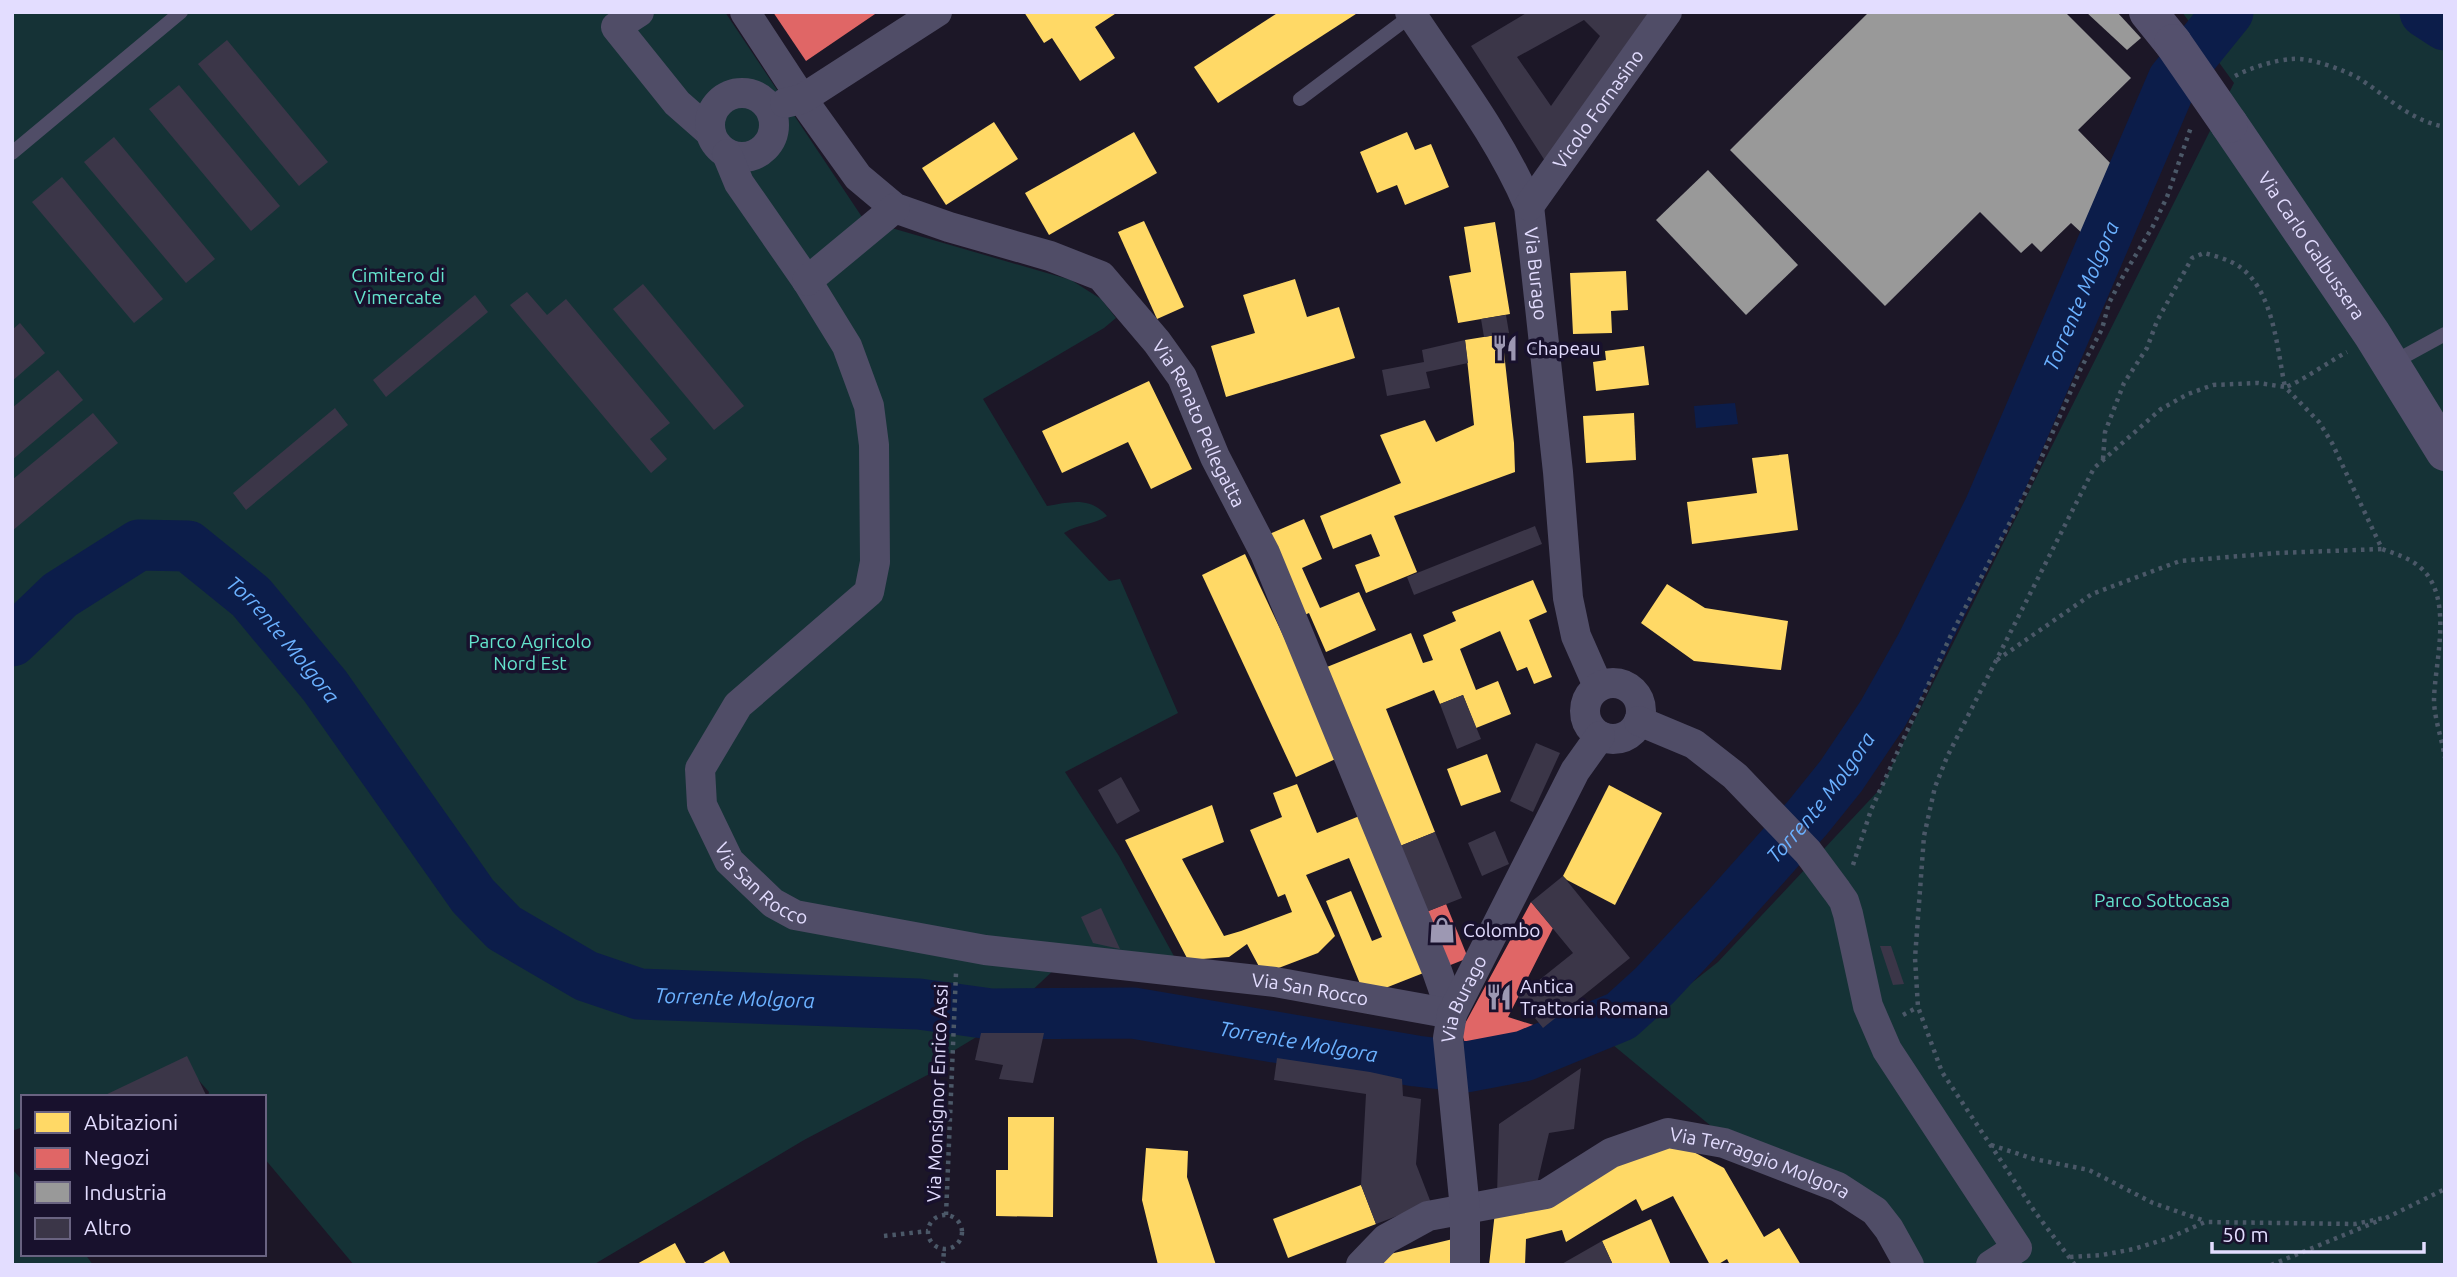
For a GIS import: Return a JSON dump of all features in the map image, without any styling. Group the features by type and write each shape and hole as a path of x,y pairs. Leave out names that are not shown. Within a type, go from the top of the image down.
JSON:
{"street":[{"path":"639,12 616,27 677,103 719,144 748,158 758,154 772,139 775,128 770,108 755,95 734,94 718,104 712,112 719,144"},
{"name":"Via Renato Pellegatta","path":"745,12 802,100 858,177 895,208 1101,276 1140,321 1182,377 1215,457 1265,553 1437,971 1450,1026"},
{"path":"770,108 802,100 937,12"},
{"name":"Vicolo Fornasino","path":"1529,206 1667,12"},
{"name":"Via Carlo Galbussera","path":"2148,12 2164,27 2212,122 2381,349 2445,452"},
{"name":"Via Burago","path":"1411,14 1479,113 1516,175 1529,206 1569,598 1576,636 1598,686"},
{"name":"Via San Rocco","path":"719,144 740,183 807,281 847,346 869,406 874,445 875,562 869,592 738,705 701,769 702,805 729,861 773,903 796,915 985,950 1275,982 1450,1026"},
{"path":"807,281 895,208"},
{"path":"1615,683 1631,689 1640,704 1639,721 1630,734 1623,737 1608,739 1600,736 1589,726 1584,712 1588,697 1598,686 1615,683"},
{"path":"1639,721 1694,744 1735,776 1808,852 1844,901 1868,1006 1886,1050 2017,1248 1991,1265"},
{"name":"Via Burago","path":"1465,1265 1465,1209 1450,1026 1575,771 1600,736"},
{"name":"Via Terraggio Molgora","path":"1362,1265 1386,1239 1428,1216 1546,1194 1611,1153 1668,1133 1724,1143 1838,1187 1875,1211 1909,1265"}],"lane":[{"path":"12,153 181,12"},
{"path":"1300,99 1411,14"},
{"path":"2381,349 2445,334"}],"path":[{"path":"2226,82 2242,73 2294,58 2347,71 2393,105 2445,127"},
{"path":"1844,901 1857,847 1871,810 1951,635 2029,486 2081,368 2102,329 2109,303 2158,216 2190,129 2212,122"},
{"path":"2103,460 2105,432 2124,383 2147,348 2157,321 2192,258 2204,253 2239,266 2260,289 2272,326 2285,387 2319,422 2332,443 2382,549"},
{"path":"2075,1265 2035,1212 1942,1072 1918,1007 1915,958 1924,836 1935,787 1947,757 2094,468 2161,409 2188,394 2213,384 2258,383 2294,386 2304,377 2381,349"},
{"path":"1995,662 2092,594 2180,561 2277,553 2382,549 2407,558 2423,569 2435,589 2441,630 2434,702 2445,758"},
{"name":"Via Monsignor Enrico Assi","path":"946,1215 956,972"},
{"path":"1991,1145 2034,1159 2089,1170 2153,1203 2206,1222 2355,1224 2388,1217"},
{"path":"2271,1265 2388,1217 2445,1189"},
{"name":"Via Monsignor Enrico Assi","path":"946,1215 958,1221 962,1232 956,1244 944,1249 933,1243 928,1231 934,1219 946,1215"},
{"path":"2070,1257 2134,1249 2206,1222"},
{"path":"884,1236 928,1231"},
{"name":"Via Monsignor Enrico Assi","path":"943,1265 944,1249"}],"green space":[{"name":"Parco Agricolo Nord Est","path":"12,12 725,12 864,220 1071,280 1101,299 1116,318 1104,328 983,399 1047,506 1072,502 1087,503 1094,505 1107,516 1064,533 1109,581 1120,579 1178,713 1065,772 1119,856 1175,958 1074,951 993,1027 935,1062 935,1071 804,1140 593,1265 354,1265 266,1160 266,1095 208,1095 209,1092 187,1067 111,1095 21,1095 21,1128 12,1131"},
{"name":"Parco Sottocasa","path":"2182,12 2445,12 2445,1265 1923,1265 1907,1233 1717,1131 1613,1045 1718,962 1880,789 2234,83"},
{"path":"12,1169 21,1179 21,1256 86,1256 93,1265 12,1265"}],"water":[{"path":"1735,403 1738,424 1696,428 1694,406"}],"building: Abitazioni":[{"path":"1024,12 1118,12 1095,27 1115,58 1080,81 1052,38 1044,43"},
{"path":"1279,12 1359,12 1218,103 1194,67"},
{"path":"994,122 1018,159 946,205 922,168"},
{"path":"1134,132 1157,173 1049,235 1025,193"},
{"path":"1407,132 1415,150 1431,144 1449,187 1405,205 1397,185 1377,193 1360,152"},
{"path":"1144,221 1184,307 1157,319 1118,232"},
{"path":"1495,222 1510,314 1458,323 1449,276 1471,272 1464,227"},
{"path":"1626,271 1628,310 1611,311 1612,333 1573,334 1570,273"},
{"path":"1295,279 1307,317 1339,307 1355,358 1226,397 1211,346 1255,333 1243,295"},
{"path":"1502,334 1515,472 1394,516 1417,572 1366,593 1355,565 1380,556 1371,534 1333,549 1320,516 1401,483 1380,435 1425,420 1436,442 1474,425 1465,340"},
{"path":"1644,346 1649,385 1596,391 1593,362 1606,360 1605,351"},
{"path":"1149,381 1192,469 1151,489 1128,442 1062,473 1042,431"},
{"path":"1634,413 1636,460 1586,463 1583,416"},
{"path":"1788,454 1798,530 1692,544 1687,502 1757,493 1752,458"},
{"path":"1304,519 1322,559 1302,568 1320,608 1359,592 1376,630 1326,652 1309,613 1300,617 1265,536"},
{"path":"1245,554 1340,757 1296,777 1202,575"},
{"path":"1533,580 1547,612 1529,620 1552,677 1534,684 1527,667 1517,671 1500,631 1460,649 1476,690 1498,681 1511,714 1476,728 1463,695 1440,704 1434,690 1386,709 1435,832 1395,848 1322,669 1411,633 1423,663 1433,660 1423,635 1456,621 1452,612"},
{"path":"1667,584 1705,608 1788,621 1781,670 1694,661 1641,623"},
{"path":"1487,754 1501,792 1461,806 1447,769"},
{"path":"1297,784 1317,833 1362,815 1426,972 1365,996 1326,901 1351,891 1372,941 1382,937 1349,858 1306,875 1335,936 1318,953 1263,974 1247,944 1229,957 1188,960 1125,840 1212,805 1224,842 1182,859 1224,936 1241,931 1292,912 1285,894 1278,897 1250,830 1282,817 1273,793"},
{"path":"1609,785 1662,813 1615,905 1563,876"},
{"path":"1008,1117 1054,1117 1053,1217 996,1216 996,1170 1008,1170"},
{"path":"1667,1145 1688,1149 1724,1168 1764,1237 1779,1228 1801,1265 1730,1265 1727,1259 1717,1265 1710,1265 1673,1196 1642,1211 1636,1199 1566,1242 1562,1230 1526,1239 1525,1265 1489,1265 1495,1212"},
{"path":"1146,1148 1188,1151 1187,1177 1216,1265 1158,1265 1142,1200"},
{"path":"1361,1185 1376,1224 1288,1258 1273,1219"},
{"path":"1651,1219 1671,1265 1613,1265 1602,1241"},
{"path":"1453,1239 1452,1265 1380,1265 1390,1254"},
{"path":"675,1243 687,1265 635,1265"},
{"path":"724,1251 731,1265 700,1265"}],"building: Negozi":[{"path":"773,12 878,12 806,61"},
{"path":"1531,902 1553,928 1508,1017 1543,1028 1526,1038 1466,1046 1461,1031"},
{"name":"Colombo","path":"1446,904 1468,958 1443,968 1421,914"}],"building: Industria":[{"path":"1869,12 2065,12 2131,78 2078,130 2114,167 2084,235 2071,223 2041,252 2032,243 2021,253 1980,212 1885,306 1730,150"},
{"path":"2086,12 2117,12 2141,38 2127,50"},
{"path":"1708,170 1798,265 1746,315 1656,220"}],"building: Altro":[{"path":"1528,12 1653,12 1547,164 1471,46","holes":["1584,20 1600,36 1551,106 1517,57"]},
{"path":"227,40 328,162 299,186 198,64"},
{"path":"179,85 280,206 251,231 149,109"},
{"path":"114,137 215,259 186,283 84,162"},
{"path":"62,177 163,299 134,323 32,202"},
{"path":"643,284 744,406 714,430 613,309"},
{"path":"527,292 547,315 566,299 670,423 650,439 667,459 651,473 510,305"},
{"path":"475,295 488,312 386,397 373,380"},
{"path":"1506,315 1509,333 1484,337 1481,319"},
{"path":"20,323 45,353 12,381 12,330"},
{"path":"1465,340 1468,363 1426,372 1430,388 1387,396 1382,370 1424,362 1422,350"},
{"path":"58,370 83,400 12,460 12,408"},
{"path":"335,408 348,425 246,510 233,493"},
{"path":"93,413 118,443 12,531 12,480"},
{"path":"1535,526 1542,544 1414,595 1407,577"},
{"path":"1463,695 1481,739 1457,749 1440,704"},
{"path":"1536,743 1560,753 1533,812 1510,801"},
{"path":"1121,777 1140,811 1117,824 1098,790"},
{"path":"1495,831 1509,864 1482,876 1468,843"},
{"path":"1435,832 1462,898 1421,914 1395,848"},
{"path":"1563,876 1630,958 1543,1028 1518,997 1573,953 1531,902"},
{"path":"1101,908 1120,949 1093,943 1081,917"},
{"path":"1880,946 1891,946 1904,984 1893,985"},
{"path":"981,1033 1044,1033 1033,1083 999,1079 1003,1065 975,1060"},
{"path":"187,1056 206,1095 105,1095"},
{"path":"1277,1058 1402,1079 1403,1096 1421,1099 1416,1164 1431,1203 1376,1224 1361,1185 1366,1094 1274,1080"},
{"path":"1581,1068 1574,1129 1549,1133 1537,1184 1497,1195 1499,1124"},
{"path":"1602,1241 1613,1265 1560,1265"}],"waterway":[{"name":"Torrente Molgora","path":"12,641 60,595 139,545 188,546 251,597 325,686 473,896 504,928 586,976 639,994 919,1004 991,1014 1133,1013 1466,1067 1524,1056 1621,1016 1655,985 1725,910 1841,776 1882,715 1921,646 1990,507 2173,80 2228,12"},
{"name":"Torrente Molgora","path":"2425,12 2445,25"}],"place":[{"name":"Chapeau","path":"1505,348"},
{"name":"Colombo","path":"1442,930"},
{"name":"Antica Trattoria Romana","path":"1499,997"}],"park label":[{"name":"Cimitero di Vimercate","path":"398,286"}]}
